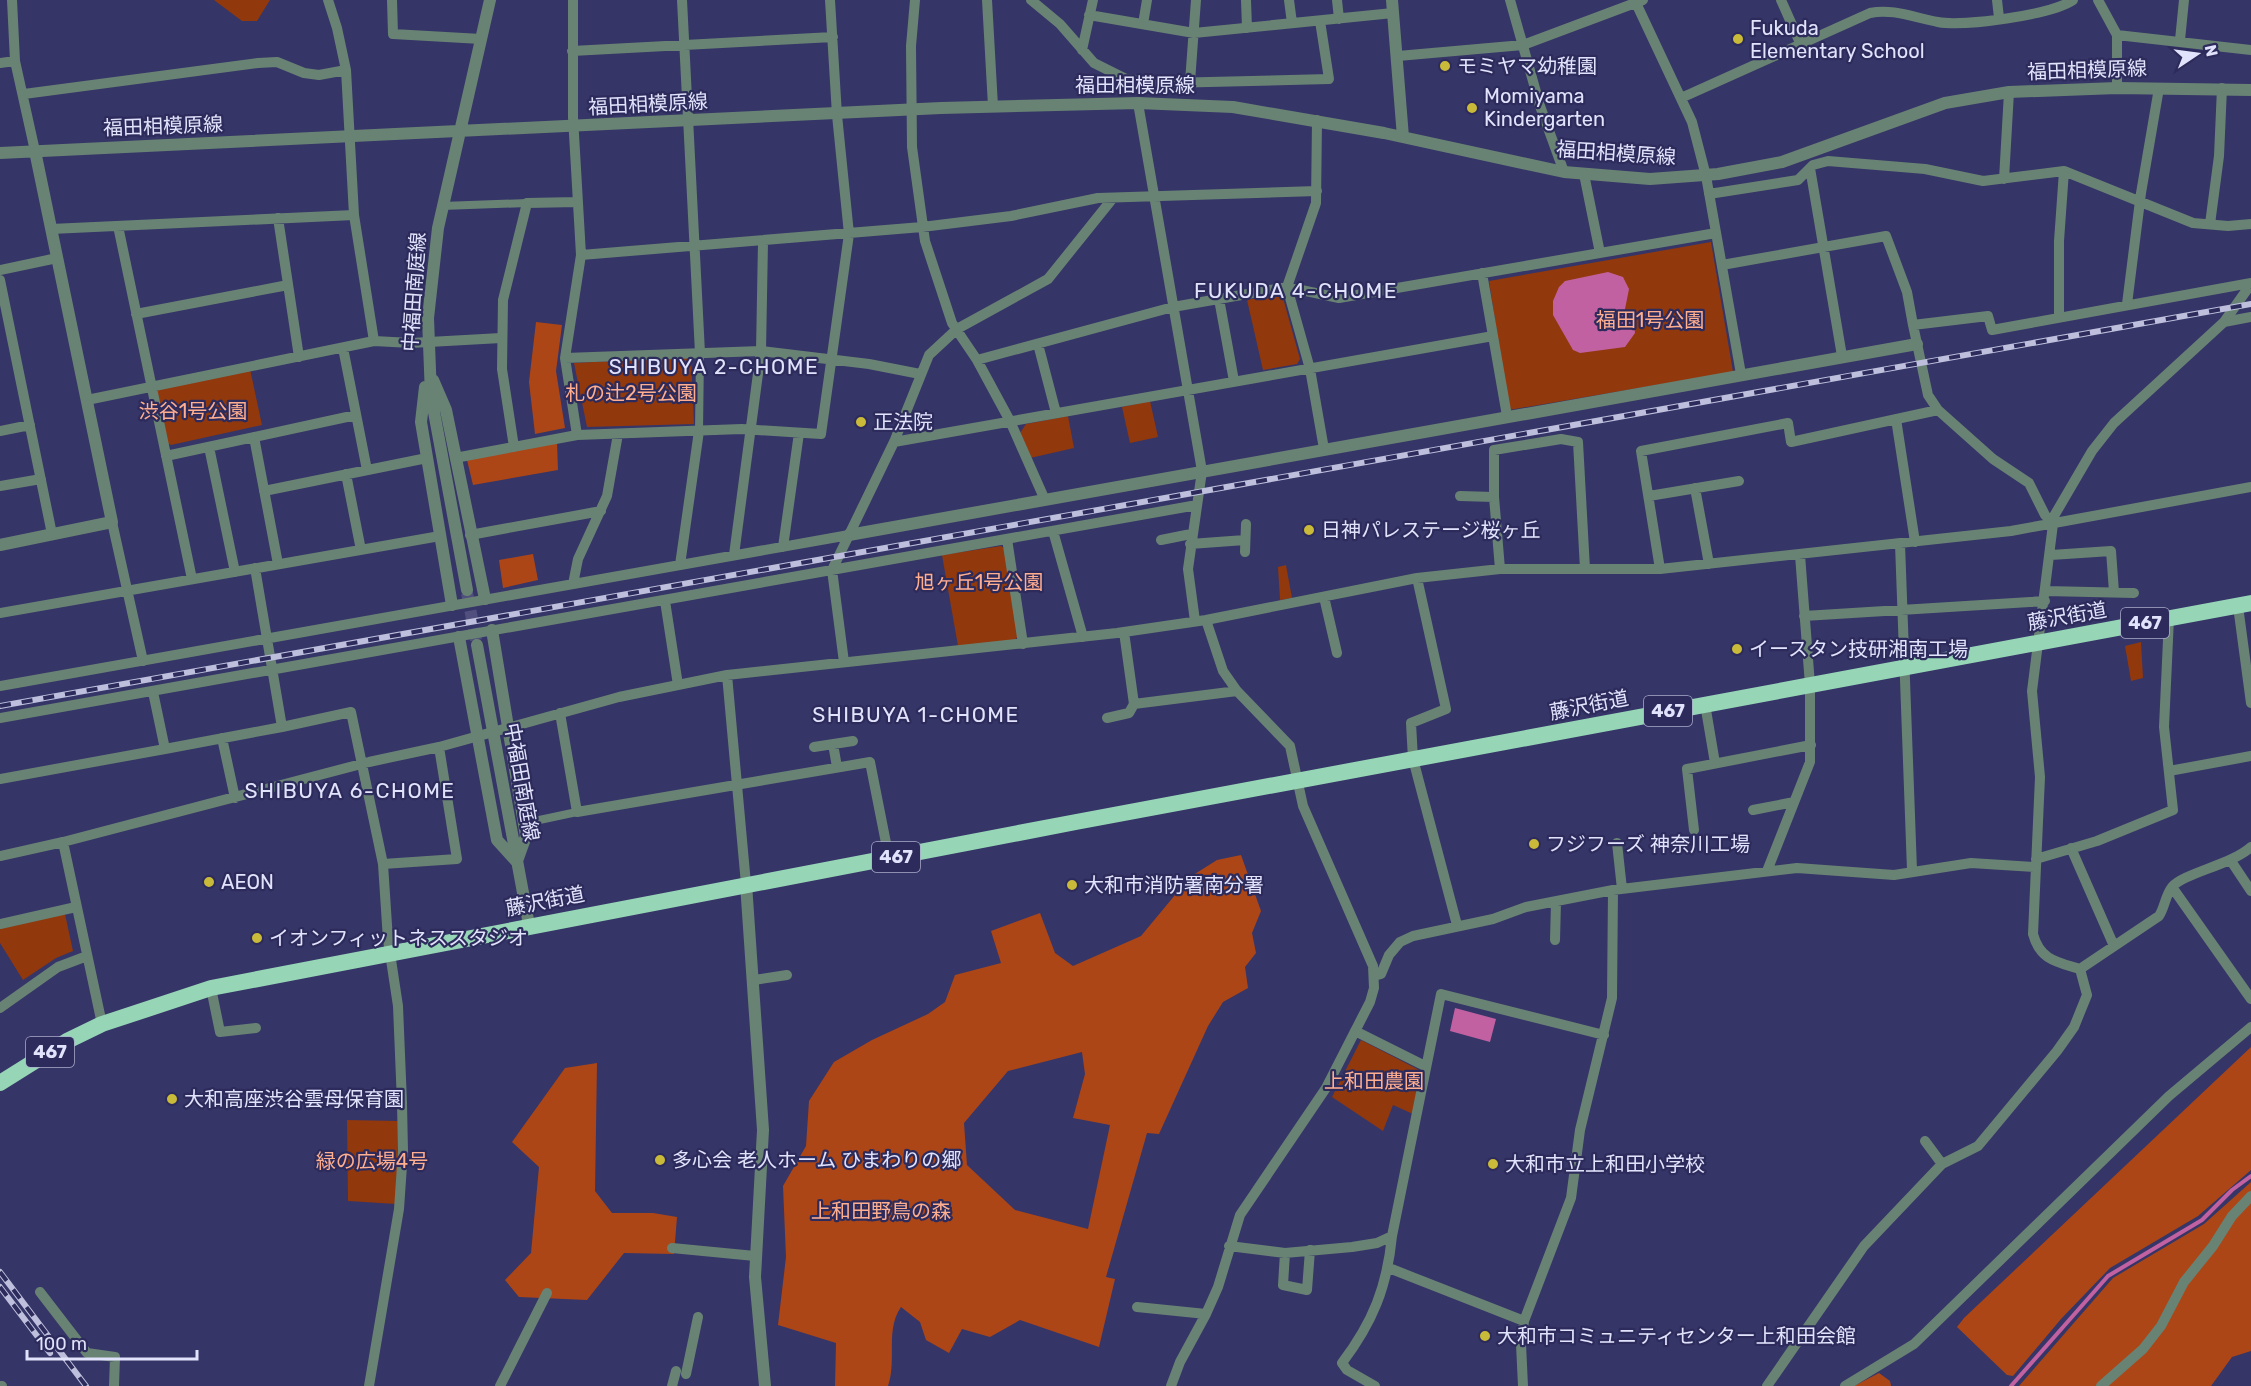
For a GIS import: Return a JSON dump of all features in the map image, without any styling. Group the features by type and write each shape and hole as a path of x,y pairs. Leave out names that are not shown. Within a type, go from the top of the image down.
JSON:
{"highway":[{"name":"藤沢街道","path":"0,1083 68,1041 102,1024 211,988 746,884 2244,604"}],"street":[{"path":"12,0 15,61 24,94 143,661"},
{"path":"328,0 346,70 354,214 374,341"},
{"path":"392,0 393,34 481,39"},
{"name":"中福田南庭線","path":"467,590 428,368 428,341 434,250 442,206 490,0"},
{"path":"573,0 574,127 581,255 565,358 577,435"},
{"path":"680,565 699,430 700,353 682,0"},
{"path":"455,458 577,435 742,429 750,432 821,434 849,234 837,115 830,0"},
{"path":"915,0 911,46 912,147 922,227 938,283 957,329 977,360 1010,421 1045,500"},
{"path":"987,0 993,106"},
{"path":"1082,50 1093,0"},
{"path":"1143,24 1147,0"},
{"path":"1190,82 1196,0"},
{"path":"1245,0 1247,28"},
{"path":"1289,0 1292,23"},
{"path":"1337,0 1339,19"},
{"path":"1392,0 1403,137"},
{"path":"1510,0 1540,106 1564,172"},
{"path":"1781,0 1801,45"},
{"path":"1997,0 1999,18"},
{"path":"1681,98 1801,45 1876,6 1939,22 1960,24 2052,8 2073,0"},
{"path":"2098,0 2118,35 2117,88"},
{"path":"2180,40 2184,0"},
{"path":"1036,2 1094,63 1126,79 1190,82 1329,79 1320,21"},
{"path":"1398,56 1523,45 1640,2 1692,122 1706,176 1741,374"},
{"path":"1089,15 1194,33 1393,13"},
{"path":"2118,35 2180,40 2251,50"},
{"path":"572,51 833,37"},
{"path":"0,63 15,61"},
{"path":"24,94 258,63 277,62 304,73 319,75 346,70"},
{"name":"福田相模原線","path":"0,153 837,115 912,109 1138,103 1233,106 1403,137 1564,172 1650,179 1706,176 1782,162 1946,103 2008,92 2117,88 2251,90"},
{"path":"2127,304 2140,202 2159,88"},
{"path":"2210,224 2219,156 2222,88"},
{"path":"2004,179 2008,92"},
{"path":"1138,103 1202,471 1190,539 1188,569 1200,620 1223,671 1237,691 1290,746 1303,806 1373,966 1374,976 1370,1002 1319,1098 1240,1215 1221,1276 1206,1314 1180,1362 1171,1386"},
{"path":"1317,120 1316,203 1287,287 1310,369 1324,449"},
{"path":"1709,194 1798,180 1810,168 1828,161 1925,169 1983,181 2064,171 2193,223 2228,226 2251,224"},
{"path":"1810,168 1842,356"},
{"path":"2059,317 2059,242 2064,171"},
{"path":"1584,174 1600,253"},
{"path":"581,255 694,248 922,227 1011,216 1098,198 1317,190"},
{"path":"844,662 832,570 894,442 920,374 930,356 957,329 1048,279 1113,198"},
{"path":"442,206 577,202"},
{"path":"514,447 502,369 503,300 527,203"},
{"path":"51,229 354,214"},
{"path":"278,218 299,357"},
{"path":"118,226 192,579"},
{"path":"977,360 1173,307 1287,287 1339,298 1716,233"},
{"path":"1722,265 1886,236 1907,292 1928,395 1938,410 1993,459 2029,483 2045,515 2053,524"},
{"path":"734,555 761,351 763,242"},
{"path":"0,270 57,258"},
{"path":"1482,273 1507,416"},
{"path":"0,280 4,319 30,425 52,534"},
{"path":"1913,325 1988,316 1992,330 2251,283"},
{"path":"2080,969 2050,960 2041,953 2033,934 2040,777 2032,691 2056,510 2086,461 2114,423 2224,321 2251,283"},
{"path":"136,314 288,285"},
{"path":"1219,299 1234,381"},
{"path":"2224,321 2251,317"},
{"path":"894,442 1493,336"},
{"path":"87,400 374,341 501,338"},
{"path":"1038,344 1056,413"},
{"path":"0,686 1917,344"},
{"path":"343,348 367,470"},
{"path":"565,358 761,351 831,359 920,374"},
{"path":"428,368 446,410 485,599"},
{"path":"428,368 421,422 452,605"},
{"path":"1660,569 1641,451 1788,423 1791,442 1938,410"},
{"path":"166,456 356,415"},
{"path":"1896,419 1915,542"},
{"path":"0,431 30,425"},
{"path":"783,547 799,433"},
{"path":"573,584 578,559 607,496 618,434"},
{"path":"254,437 278,564"},
{"path":"1500,569 1494,496 1494,450 1561,439 1578,442 1585,570"},
{"path":"209,447 235,572"},
{"path":"264,491 428,458"},
{"path":"346,474 362,550"},
{"path":"0,486 41,479"},
{"path":"1649,496 1739,481"},
{"path":"0,856 63,842 362,764 439,747 560,713 727,675 1124,632 1200,620 1417,578 1500,569 1660,569 1900,544 2053,524 2251,487"},
{"path":"1695,488 1710,564"},
{"path":"1460,496 1494,496"},
{"path":"0,718 1197,505"},
{"path":"470,535 601,511"},
{"path":"0,545 112,522"},
{"path":"1245,552 1246,524"},
{"path":"1053,531 1083,637"},
{"path":"0,613 440,536"},
{"path":"1007,539 1023,644"},
{"path":"1161,540 1245,540"},
{"path":"1900,544 1912,870"},
{"path":"2050,555 2111,551 2114,592"},
{"path":"1767,871 1810,762 1809,685 1800,555"},
{"path":"255,568 282,727"},
{"path":"1417,578 1446,709 1411,723 1413,759 1457,925"},
{"path":"1804,616 2045,596 2134,593"},
{"path":"1323,597 1336,653"},
{"path":"664,601 678,685"},
{"path":"2244,604 2251,703"},
{"path":"1374,976 1381,974 1389,954 1400,942 1413,936 1493,919 1526,908 1618,889 1797,868 1894,875 1912,870 1971,863 2035,863 2173,810 2164,728 2169,618"},
{"path":"459,637 481,735 496,840 517,862 526,836 504,729 492,630"},
{"path":"1107,718 1129,713 1134,704 1124,632"},
{"name":"中福田南庭線","path":"477,645 529,925"},
{"path":"727,675 754,980 763,1130 755,1256 757,1317 765,1386"},
{"path":"1134,704 1237,691"},
{"path":"153,692 165,749"},
{"path":"1705,704 1715,763"},
{"path":"0,779 351,712 383,864 399,1035 401,1182 369,1386"},
{"path":"560,713 578,812"},
{"path":"222,738 235,798"},
{"path":"814,747 853,741"},
{"path":"833,744 837,767"},
{"path":"1694,830 1687,769 1811,745"},
{"path":"383,864 457,859 439,747"},
{"path":"2169,771 2251,756"},
{"path":"530,822 870,762 889,858"},
{"path":"1753,810 1794,802"},
{"path":"63,842 102,1024"},
{"path":"1523,1386 1521,1344 1524,1321 1571,1198 1580,1130 1612,998 1618,889 1617,843"},
{"path":"2071,848 2114,946"},
{"path":"2080,969 2158,916 2172,887 2231,861 2251,848"},
{"path":"2231,861 2251,891"},
{"path":"2172,887 2251,999"},
{"path":"1555,940 1556,902"},
{"path":"0,924 76,907"},
{"path":"0,1008 58,967 87,956"},
{"path":"1767,1386 1864,1246 1942,1164 1978,1146 2074,1028 2086,995 2080,969"},
{"path":"754,980 787,975"},
{"path":"211,988 220,1032 256,1028"},
{"path":"1376,1386 1347,1370 1342,1363 1364,1333 1389,1268 1392,1236 1441,994 1604,1035"},
{"path":"1845,1386 1914,1344 2169,1096 2251,1027"},
{"path":"1355,1031 1425,1066"},
{"path":"1925,1142 1942,1164"},
{"path":"2101,1386 2143,1349 2161,1326 2184,1282 2232,1216 2251,1196"},
{"path":"1229,1246 1286,1253 1360,1246 1392,1236"},
{"path":"672,1248 755,1256"},
{"path":"1286,1253 1283,1285 1307,1290 1310,1250"},
{"path":"1389,1268 1524,1321"},
{"path":"40,1292 87,1353 116,1357 114,1386"},
{"path":"500,1386 547,1293"},
{"path":"1137,1307 1206,1314"},
{"path":"672,1386 681,1373 698,1317"}],"green space":[{"path":"214,0 270,0 257,21 242,21"},
{"name":"福田1号公園","path":"1711,242 1733,372 1509,410 1489,281"},
{"path":"1278,294 1283,298 1300,359 1297,364 1263,370 1247,300"},
{"path":"536,322 562,325 556,371 565,428 535,434 529,382"},
{"name":"札の辻2号公園","path":"691,357 694,424 587,427 574,363"},
{"name":"渋谷1号公園","path":"250,369 262,425 171,445 167,443 157,391 159,388"},
{"path":"1150,401 1158,437 1130,443 1122,407"},
{"path":"1068,416 1074,448 1030,458 1020,433 1026,424"},
{"path":"557,442 558,470 473,485 467,460"},
{"name":"旭ヶ丘1号公園","path":"1001,546 1005,549 1018,636 1015,640 958,646 942,555"},
{"path":"533,554 538,580 503,588 499,560"},
{"path":"1286,565 1292,598 1280,600 1278,567"},
{"path":"2141,642 2143,678 2131,681 2125,646"},
{"name":"上和田野鳥の森","path":"1241,855 1261,911 1252,933 1256,953 1245,967 1248,988 1223,1002 1208,1026 1159,1134 1147,1133 1106,1277 1115,1279 1099,1347 1020,1320 990,1337 962,1329 949,1353 926,1340 920,1322 901,1307 893,1325 892,1366 888,1386 835,1386 836,1343 778,1325 786,1257 783,1186 806,1146 809,1101 834,1062 872,1040 928,1014 945,1002 955,975 1001,963 991,931 1040,913 1055,953 1073,966 1141,936 1190,877 1217,860","holes":["1082,1052 1085,1074 1073,1118 1110,1125 1088,1229 1015,1210 967,1165 964,1123 1008,1071"]},
{"path":"65,914 73,951 56,958 23,980 0,943 0,928"},
{"name":"上和田農園","path":"1361,1040 1423,1072 1413,1114 1393,1105 1383,1131 1332,1097"},
{"path":"2251,1047 2251,1170 2198,1216 2110,1268 2061,1319 2013,1376 2007,1375 1957,1327"},
{"path":"597,1063 595,1191 612,1213 653,1213 677,1217 674,1254 624,1253 587,1300 519,1297 505,1280 531,1253 539,1167 512,1142 565,1068"},
{"name":"緑の広場4号","path":"347,1120 399,1121 396,1204 348,1201"},
{"path":"2251,1182 2251,1351 2232,1357 2211,1386 2019,1386 2113,1278 2204,1224"},
{"path":"1879,1373 1890,1381 1891,1386 1854,1386"}],"shaded area":[{"path":"1608,272 1623,277 1629,289 1624,314 1634,325 1635,333 1625,347 1580,353 1573,350 1553,315 1553,301 1559,287 1565,281"},
{"path":"1455,1008 1496,1019 1490,1042 1450,1031"}],"waterway":[{"path":"2011,1386 2108,1276 2202,1220 2232,1190 2251,1176"}],"tunnel":[{"path":"467,593 477,645"}],"railway":[{"path":"0,706 2251,304"},
{"path":"0,1272 86,1386"},
{"path":"0,1287 50,1353"}],"place":[{"name":"Fukuda Elementary School","path":"1738,39"},
{"name":"モミヤマ幼稚園","path":"1445,66"},
{"name":"Momiyama Kindergarten","path":"1472,108"},
{"name":"正法院","path":"861,422"},
{"name":"日神パレステージ桜ヶ丘","path":"1309,530"},
{"name":"イースタン技研湘南工場","path":"1737,649"},
{"name":"フジフーズ 神奈川工場","path":"1534,844"},
{"name":"AEON","path":"209,882"},
{"name":"大和市消防署南分署","path":"1072,885"},
{"name":"イオンフィットネススタジオ","path":"257,938"},
{"name":"大和高座渋谷雲母保育園","path":"172,1099"},
{"name":"多心会 老人ホーム ひまわりの郷","path":"660,1160"},
{"name":"大和市立上和田小学校","path":"1493,1164"},
{"name":"大和市コミュニティセンター上和田会館","path":"1485,1336"}],"district":[{"name":"FUKUDA 4-CHOME","path":"1296,291"},
{"name":"SHIBUYA 2-CHOME","path":"714,367"},
{"name":"SHIBUYA 1-CHOME","path":"916,715"},
{"name":"SHIBUYA 6-CHOME","path":"350,791"}]}
